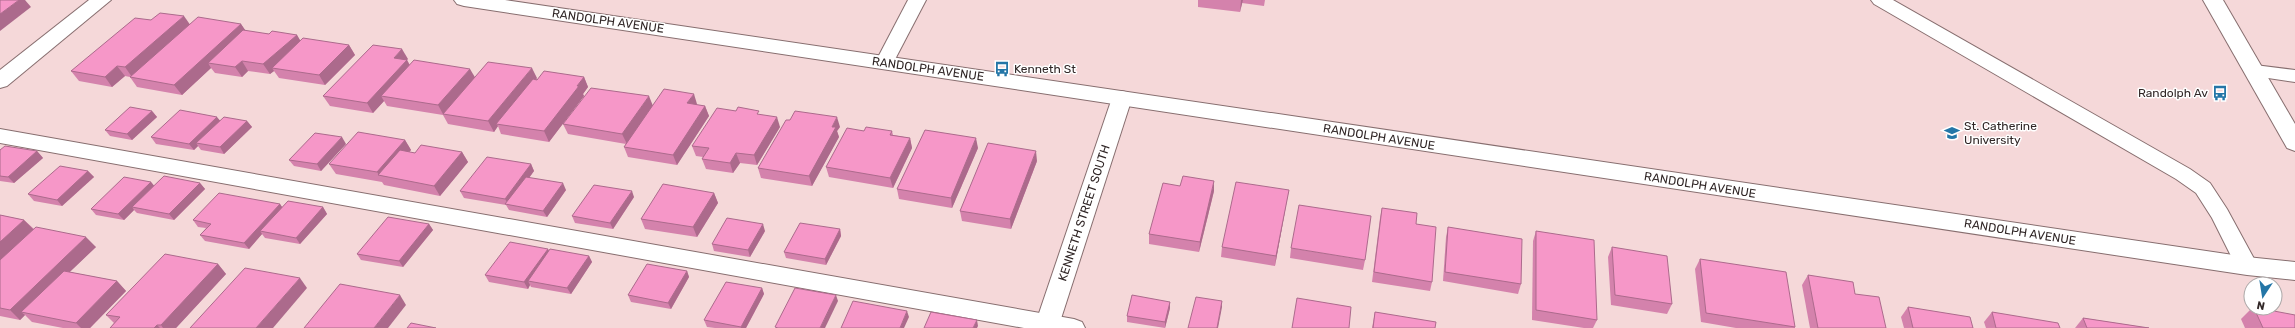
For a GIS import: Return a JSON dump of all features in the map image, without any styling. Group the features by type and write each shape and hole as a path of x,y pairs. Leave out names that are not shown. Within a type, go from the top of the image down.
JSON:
{"main road":[{"path":"0,82 101,0"},
{"name":"RANDOLPH AVENUE","path":"464,0 2247,266 2295,271"},
{"path":"2213,0 2295,143"},
{"name":"KENNETH STREET SOUTH","path":"1047,326 1122,98"}],"lane":[{"path":"884,63 917,0"},
{"path":"1880,0 2159,160 2203,188 2220,214 2247,266"},
{"path":"2255,71 2295,76"},
{"path":"0,136 1047,326 1074,328"}],"building":[{"path":"0,0 19,0 0,14"},
{"path":"160,13 184,16 125,67 117,66 105,77 71,71 135,18 151,20"},
{"path":"198,17 241,24 174,85 130,77"},
{"path":"243,30 269,34 272,31 297,35 263,64 242,61 235,67 208,63"},
{"path":"303,38 349,45 319,75 272,68"},
{"path":"373,45 402,49 394,58 407,60 367,103 323,96"},
{"path":"414,60 470,69 438,105 381,96"},
{"path":"488,62 532,68 488,121 443,114"},
{"path":"544,71 584,77 577,86 579,86 544,131 496,124 533,79 537,80"},
{"path":"591,88 649,96 622,134 563,124"},
{"path":"664,89 694,94 687,103 705,106 673,155 624,147"},
{"path":"130,107 152,111 127,134 105,130"},
{"path":"738,107 759,111 757,114 777,117 754,155 736,153 730,163 702,159 709,148 692,146 717,108 736,111"},
{"path":"180,110 217,117 189,144 151,137"},
{"path":"795,111 837,117 832,127 836,127 809,176 758,168 786,120 790,120"},
{"path":"224,117 247,121 220,147 196,143"},
{"path":"866,127 892,131 890,135 910,138 890,178 826,167 847,128 864,131"},
{"path":"925,130 976,138 951,198 897,189"},
{"path":"358,132 405,140 377,172 329,164"},
{"path":"315,133 342,137 317,164 289,160"},
{"path":"988,143 1036,151 1010,219 960,211"},
{"path":"421,145 462,152 434,186 378,175 400,150 415,153"},
{"path":"5,146 37,151 8,177 0,176 0,150"},
{"path":"487,157 531,164 505,199 460,191"},
{"path":"60,166 88,171 57,200 28,194"},
{"path":"164,176 200,183 169,214 132,207"},
{"path":"1183,176 1214,181 1200,242 1149,234 1163,183 1180,186"},
{"path":"124,177 151,182 118,214 91,209"},
{"path":"526,177 563,183 543,211 505,204"},
{"path":"1236,182 1289,190 1276,256 1222,247"},
{"path":"663,184 714,193 693,227 641,219"},
{"path":"594,185 632,191 610,223 572,216"},
{"path":"219,193 280,204 244,243 200,235 211,224 193,220"},
{"path":"288,201 323,207 296,238 260,231"},
{"path":"1299,205 1371,216 1365,260 1291,248"},
{"path":"1382,208 1417,213 1416,224 1436,227 1432,282 1374,272"},
{"path":"0,215 24,220 0,242"},
{"path":"388,217 429,224 399,261 357,254"},
{"path":"727,218 763,224 748,250 712,244"},
{"path":"800,223 840,229 825,259 784,252"},
{"path":"36,227 86,237 10,310 0,308 0,260"},
{"path":"1448,227 1522,239 1521,284 1445,272"},
{"path":"1536,231 1594,240 1597,320 1536,310"},
{"path":"510,242 548,249 524,282 485,275"},
{"path":"1612,247 1667,256 1672,304 1615,295"},
{"path":"550,249 589,256 567,288 528,281"},
{"path":"165,254 218,264 161,325 157,325 154,328 110,328 120,317 106,315"},
{"path":"1700,259 1786,272 1795,327 1706,313"},
{"path":"647,264 687,271 668,303 628,295"},
{"path":"245,268 300,278 256,328 190,328"},
{"path":"64,271 117,281 76,323 21,312"},
{"path":"1808,275 1853,282 1855,294 1879,297 1886,328 1818,328"},
{"path":"726,282 762,288 741,327 704,320"},
{"path":"340,284 400,295 374,328 304,328"},
{"path":"795,288 836,295 820,328 775,327"},
{"path":"1132,295 1170,302 1165,322 1127,316"},
{"path":"1196,297 1222,301 1217,328 1188,328"},
{"path":"1297,298 1351,307 1349,328 1292,328"},
{"path":"853,301 907,311 900,328 841,328"},
{"path":"1908,307 1970,317 1973,328 1913,328"},
{"path":"931,312 977,320 973,328 924,328"},
{"path":"1375,312 1436,322 1435,328 1373,328"},
{"path":"1992,312 2058,323 2060,328 1996,328"},
{"path":"2283,313 2295,315 2295,328 2263,328 2258,316 2283,316"},
{"path":"2083,318 2149,328 2087,328"},
{"path":"411,323 436,328 407,328"}],"place":[{"name":"Kenneth St","path":"1002,69"},
{"name":"Randolph Av","path":"2220,93"},
{"name":"St. Catherine University","path":"1952,133"}]}
